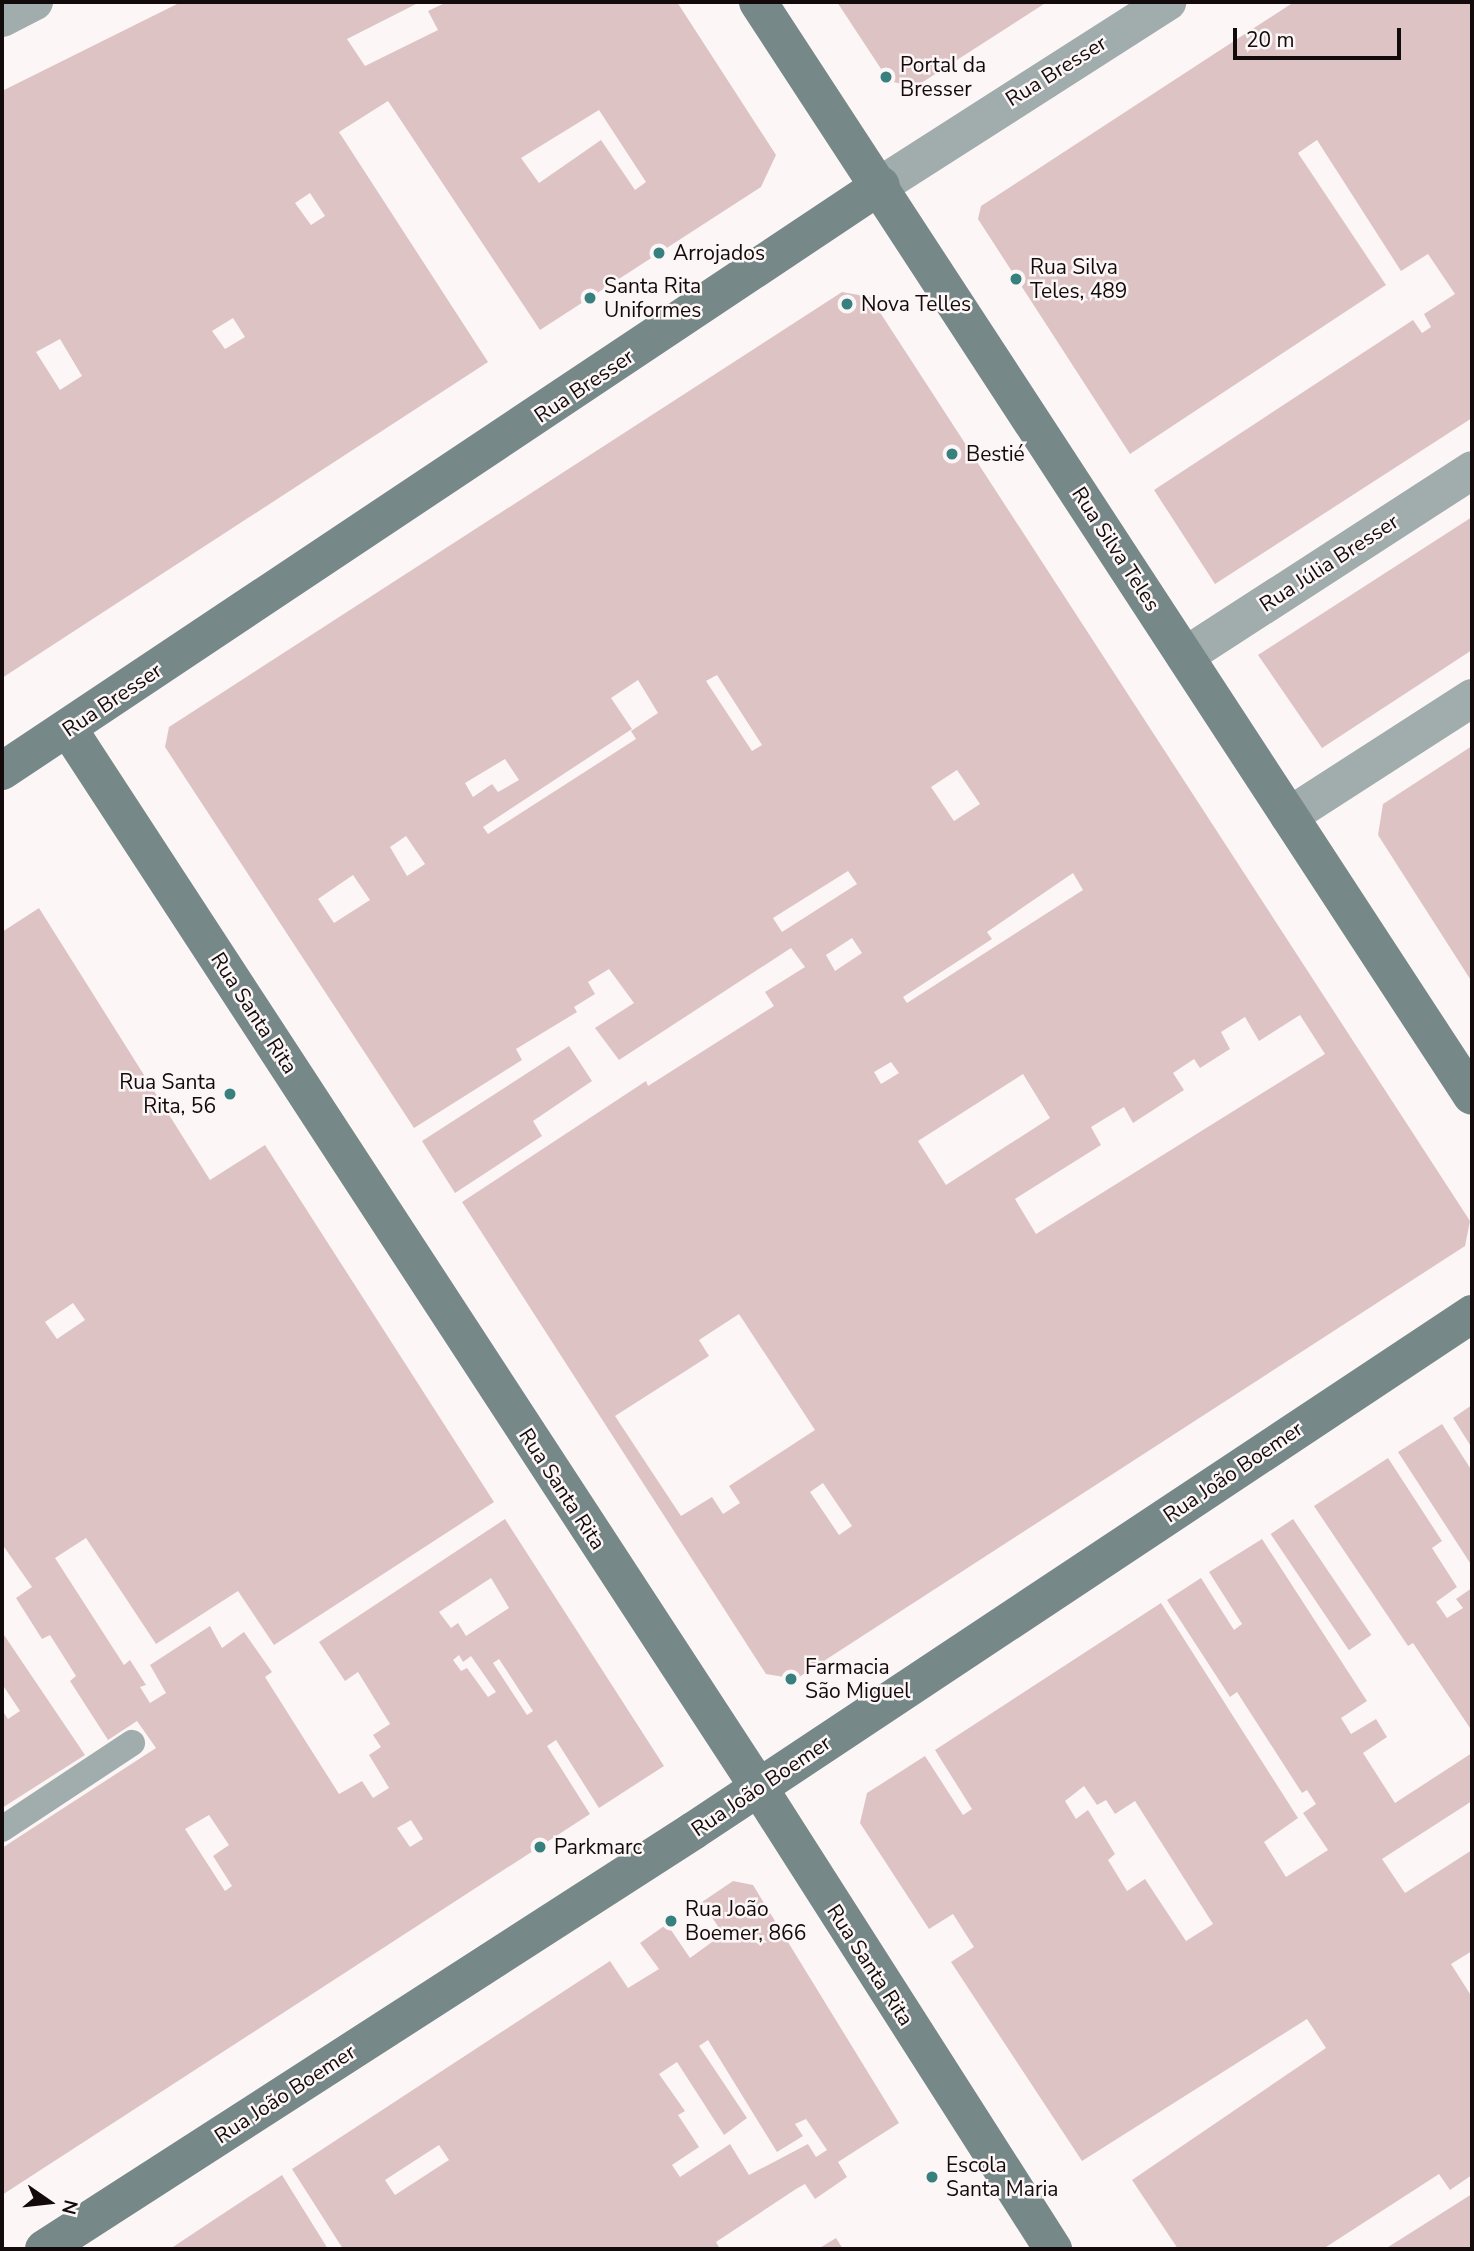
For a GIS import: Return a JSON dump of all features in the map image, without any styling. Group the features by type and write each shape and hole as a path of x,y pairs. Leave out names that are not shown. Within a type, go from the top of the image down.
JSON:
{"main road":[{"name":"Rua Silva Teles","path":"758,2 881,185 1472,1096"},
{"name":"Rua Bresser","path":"2,771 69,730 881,185"},
{"name":"Rua Santa Rita","path":"69,730 759,1788 1053,2249"},
{"name":"Rua João Boemer","path":"44,2249 759,1788 1472,1314"}],"street":[{"path":"2,18 34,2"},
{"name":"Rua Bresser","path":"881,185 1167,2"},
{"name":"Rua Júlia Bresser","path":"1185,656 1472,470"},
{"path":"1289,816 1472,698"}],"lane":[{"path":"2,1829 132,1743"}],"building":[{"path":"181,2 420,2 347,39 365,66 438,30 428,11 447,2 677,2 776,155 761,187 540,330 388,101 339,132 488,362 2,678 2,91","holes":["599,110 646,182 635,190 601,140 539,183 521,158","310,193 325,216 311,225 295,203","233,318 245,337 225,349 212,331","60,339 82,376 60,390 36,352"]},
{"path":"837,2 1047,2 915,87 889,81"},
{"path":"1294,2 1472,2 1472,418 1215,584 1154,490 1413,320 1422,333 1431,327 1424,314 1455,294 1428,254 1401,271 1317,140 1298,153 1386,285 1130,454 978,219 981,206"},
{"path":"842,292 870,297 1470,1221 1465,1246 796,1679 766,1674 462,1202 646,1081 648,1086 774,1006 765,992 805,967 791,948 619,1060 595,1028 634,1003 609,969 588,982 595,994 574,1007 577,1012 516,1049 522,1060 414,1128 165,747 169,727","holes":["717,675 762,745 752,751 706,681","638,680 658,713 631,731 636,739 488,834 483,827 632,729 611,698","505,759 519,780 498,792 492,784 473,797 465,783","957,770 980,804 954,821 931,787","406,836 425,864 407,876 390,847","848,871 857,884 782,932 773,918","1073,873 1083,890 907,1003 903,997 992,939 987,932","353,875 370,900 334,923 318,899","852,938 862,953 835,971 826,955","1300,1015 1325,1054 1036,1234 1015,1199 1101,1145 1091,1127 1124,1107 1133,1123 1184,1090 1173,1073 1194,1059 1200,1068 1230,1049 1221,1032 1245,1017 1259,1041","891,1062 899,1073 881,1084 874,1072","1023,1074 1050,1118 946,1185 918,1141","739,1314 815,1430 729,1486 740,1503 723,1514 712,1497 681,1516 615,1416 709,1356 699,1340","823,1483 852,1526 839,1535 810,1492"]},
{"path":"1472,517 1472,650 1322,748 1258,655"},
{"path":"1472,746 1472,982 1378,835 1383,804"},
{"path":"39,908 210,1180 265,1145 494,1502 274,1645 238,1591 156,1644 86,1538 55,1558 124,1665 130,1660 146,1685 140,1687 150,1703 166,1693 150,1665 210,1626 222,1648 244,1632 272,1672 265,1677 339,1794 362,1781 373,1798 389,1788 369,1755 381,1747 373,1735 390,1724 358,1672 345,1681 319,1642 505,1519 664,1766 599,1808 556,1740 547,1746 590,1814 2,2195 2,1848 156,1748 137,1721 108,1740 70,1681 76,1676 50,1635 42,1639 16,1598 32,1587 2,1544 2,932","holes":["73,1303 85,1320 57,1339 45,1322","491,1578 509,1608 466,1636 458,1623 451,1628 439,1612","459,1655 463,1662 471,1656 496,1692 488,1697 467,1668 461,1671 453,1660","499,1659 533,1711 527,1715 493,1663","209,1815 229,1845 213,1856 232,1886 225,1891 185,1829","411,1820 423,1839 410,1847 397,1828"]},
{"path":"569,1046 592,1081 533,1121 542,1136 455,1193 422,1141"},
{"path":"1472,1405 1472,1448 1453,1418"},
{"path":"1442,1424 1472,1471 1472,1566 1398,1452"},
{"path":"1388,1458 1442,1541 1432,1548 1457,1587 1436,1602 1447,1618 1463,1608 1456,1599 1472,1588 1472,1731 1413,1643 1408,1646 1314,1506"},
{"path":"1293,1519 1371,1635 1349,1650 1271,1534"},
{"path":"1262,1539 1367,1701 1341,1718 1351,1734 1376,1719 1387,1737 1363,1753 1395,1803 1472,1753 1472,1801 1382,1859 1405,1893 1472,1850 1472,1951 1451,1964 1472,1997 1472,2175 1450,2190 1439,2174 1323,2249 1178,2249 1132,2180 1326,2048 1307,2019 1082,2161 951,1962 974,1947 953,1914 929,1929 860,1823 867,1793 925,1756 963,1815 972,1809 935,1750 1161,1603 1298,1818 1264,1842 1286,1877 1328,1850 1303,1813 1316,1804 1307,1790 1302,1793 1237,1692 1230,1697 1167,1600 1201,1578 1234,1630 1242,1624 1209,1572","holes":["1084,1786 1097,1805 1106,1800 1115,1814 1135,1801 1213,1924 1186,1941 1145,1879 1127,1891 1108,1860 1115,1854 1088,1810 1076,1819 1065,1801"]},
{"path":"2,1632 85,1755 2,1808 2,1710 8,1719 20,1711 2,1684"},
{"path":"733,1881 753,1885 899,2123 838,2162 847,2177 815,2199 805,2184 796,2189 716,2242 720,2249 343,2249 292,2169 610,1961 628,1988 659,1969 640,1943 667,1924 690,1958 723,1934 702,1902","holes":["708,2040 777,2152 803,2136 795,2124 806,2119 827,2150 816,2157 808,2144 749,2175 730,2144 680,2177 672,2165 699,2147 678,2115 685,2111 659,2074 677,2062 724,2135 747,2118 699,2046","439,2145 449,2160 395,2195 385,2180"]},
{"path":"282,2175 328,2249 170,2249 206,2225"},
{"path":"1472,2194 1472,2249 1385,2249"},
{"path":"836,2238 843,2249 818,2249"}],"place":[{"name":"Portal da Bresser","path":"886,77"},
{"name":"Arrojados","path":"659,253"},
{"name":"Rua Silva Teles, 489","path":"1016,279"},
{"name":"Santa Rita Uniformes","path":"590,298"},
{"name":"Nova Telles","path":"847,304"},
{"name":"Bestié","path":"952,454"},
{"name":"Rua Santa Rita, 56","path":"230,1094"},
{"name":"Farmacia São Miguel","path":"791,1679"},
{"name":"Parkmarc","path":"540,1847"},
{"name":"Rua João Boemer, 866","path":"671,1921"},
{"name":"Escola Santa Maria","path":"932,2177"}]}
